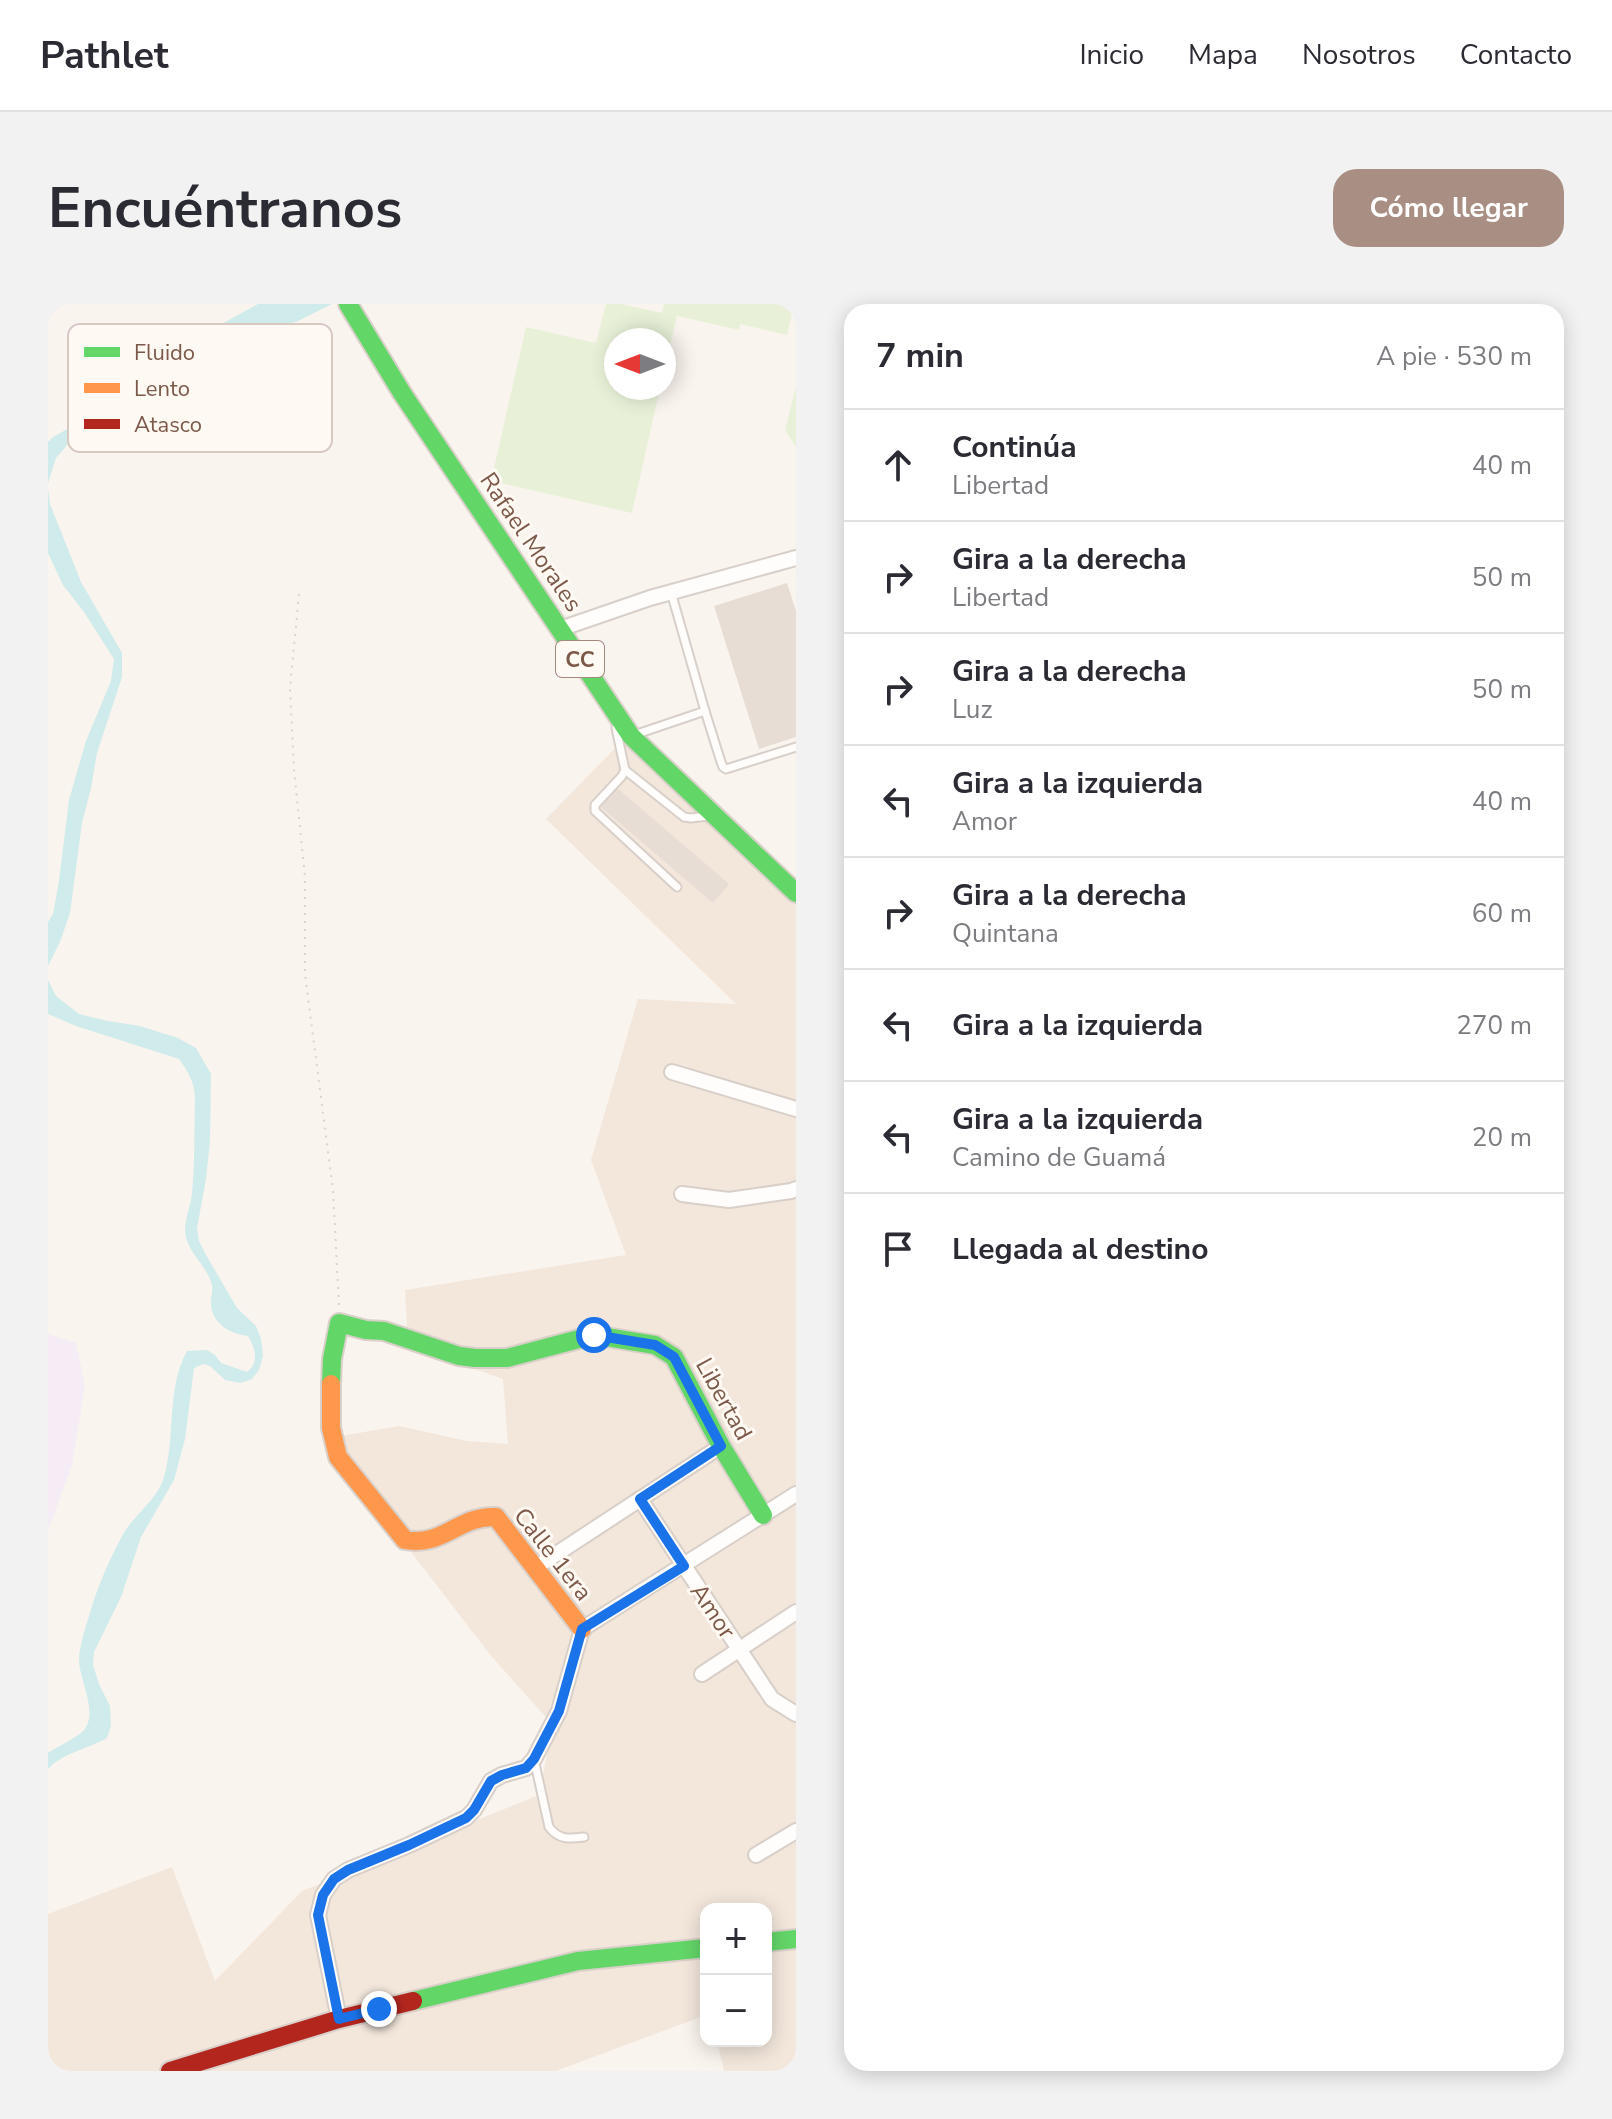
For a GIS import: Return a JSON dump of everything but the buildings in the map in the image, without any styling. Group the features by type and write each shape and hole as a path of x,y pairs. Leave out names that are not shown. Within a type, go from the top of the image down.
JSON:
{"street":[{"name":"Rafael Morales","path":"348,304 402,393 631,736 796,893"},
{"path":"560,629 671,592 796,558"},
{"path":"672,1072 796,1109"},
{"path":"682,1194 729,1200 796,1189"},
{"name":"Libertad","path":"339,1323 384,1331 459,1356 475,1358 507,1358 594,1335 655,1345 674,1357 721,1446 763,1515"},
{"name":"Calle 1era","path":"339,1323 332,1359 331,1397 331,1428 338,1457 405,1540 416,1544 429,1543 479,1516 496,1517 582,1629"},
{"path":"535,1568 721,1446"},
{"path":"339,2019 318,1915 323,1895 334,1879 466,1818 491,1781 526,1768 534,1759 559,1711 582,1629 796,1494"},
{"name":"Amor","path":"640,1499 772,1699 796,1714"},
{"path":"702,1674 796,1612"},
{"path":"756,1855 796,1831"},
{"path":"772,1941 796,1939"},
{"path":"170,2071 220,2064 339,2019 578,1961 700,1949"}],"lane":[{"path":"671,592 723,767 726,769 796,747"},
{"path":"611,706 625,770 595,805 595,811 677,887"},
{"path":"631,736 705,711"},
{"path":"625,770 684,817 714,815"},
{"path":"534,1759 549,1827 566,1839 584,1837"}],"path":[{"path":"299,594 290,688 294,770 305,877 305,974 333,1190 339,1323"}],"shaded area":[{"path":"622,741 796,883 796,2071 724,2071 718,2047 772,2047 772,1903 700,1903 700,2017 556,2071 48,2071 48,1914 172,1867 215,1981 302,1891 539,1795 553,1725 492,1657 340,1460 341,1436 399,1426 467,1441 508,1444 503,1379 408,1346 405,1290 626,1255 591,1160 638,999 736,1004 546,819"},
{"path":"48,1334 76,1343 85,1386 72,1465 48,1531"}],"green space":[{"path":"606,304 662,313 664,304 794,304 787,335 740,324 739,330 677,316 674,328 604,328 604,400 657,400 632,513 491,481 526,327 596,343"},
{"path":"796,387 796,447 785,430"}],"water":[{"path":"258,304 332,304 289,324 222,324"},
{"path":"68,429 68,444 56,458 48,483 48,442"},
{"path":"48,489 50,504 81,582 122,653 122,677 97,753 82,823 70,913 48,966 48,922 53,914 59,881 69,800 86,741 111,681 114,659 63,585 48,553"},
{"path":"48,980 56,996 79,1014 140,1026 178,1038 196,1048 211,1074 210,1140 197,1228 199,1241 237,1308 256,1326 263,1356 259,1370 252,1379 241,1383 225,1380 210,1366 203,1364 194,1368 185,1439 174,1480 141,1537 121,1597 94,1652 93,1665 110,1706 111,1726 107,1738 68,1755 48,1769 48,1753 81,1733 88,1722 89,1704 79,1658 83,1637 114,1551 125,1531 157,1492 164,1477 176,1381 187,1351 207,1350 221,1363 247,1372 254,1364 255,1355 248,1336 228,1330 214,1316 212,1285 186,1238 185,1225 193,1181 195,1100 188,1074 179,1059 48,1014"}],"traffic: fast":[{"path":"348,304 402,393 631,736 796,893"},
{"path":"331,1384 339,1323 384,1331 459,1356 475,1358 507,1358 594,1335 655,1345 674,1357 721,1446 763,1515"},
{"path":"772,1941 796,1939"},
{"path":"413,2001 578,1961 700,1949"}],"traffic: slow":[{"path":"331,1384 331,1428 338,1457 405,1540 430,1539 472,1521 496,1517 582,1629"}],"traffic: jam":[{"path":"170,2071 339,2019 413,2001"}],"route":[{"path":"379,2009 339,2019 318,1915 323,1895 334,1879 466,1818 491,1781 526,1768 534,1759 559,1711 582,1629 684,1566 640,1499 721,1446 674,1357 655,1345 594,1335"}]}
